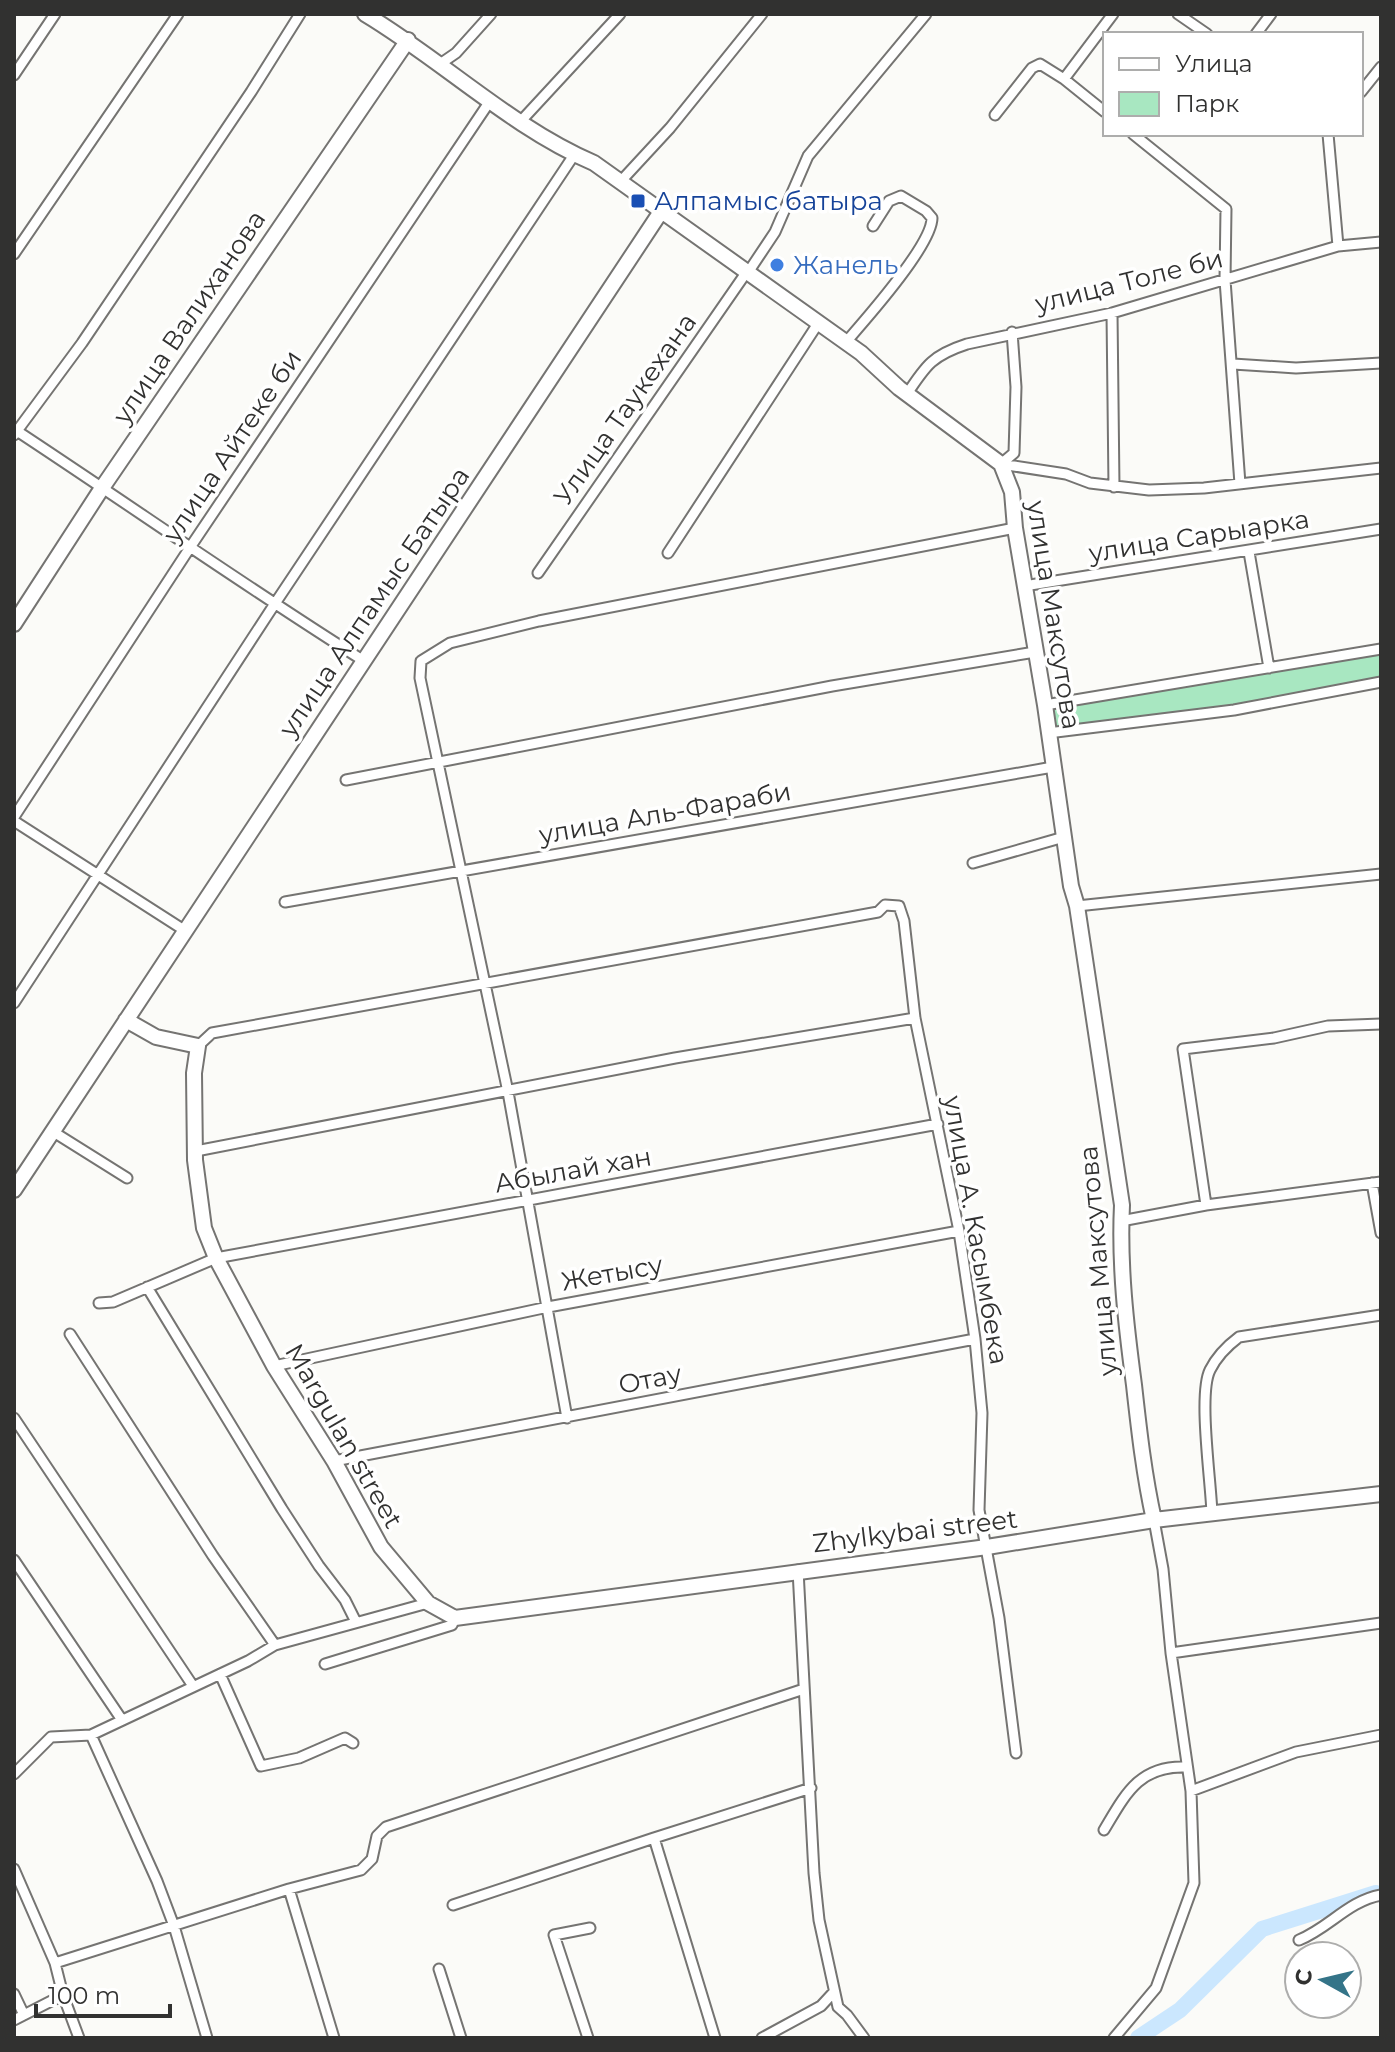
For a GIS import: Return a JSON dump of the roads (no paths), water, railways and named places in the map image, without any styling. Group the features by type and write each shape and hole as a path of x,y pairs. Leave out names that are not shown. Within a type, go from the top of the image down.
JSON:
{"street":[{"path":"14,75 55,14"},
{"path":"14,254 178,14"},
{"path":"300,14 100,316 15,432 191,546 274,605 364,661"},
{"path":"365,14 408,40 490,101 574,155 594,163 662,210 846,342 907,394 1001,464 1066,474 1090,483 1149,490 1240,484 1381,468"},
{"path":"440,64 456,53 491,14"},
{"path":"521,121 620,14"},
{"path":"621,181 670,128 762,14"},
{"name":"Улица Таукехана","path":"538,573 775,232 808,156 926,14"},
{"path":"1064,79 1113,14"},
{"path":"1178,14 1204,32"},
{"path":"1258,32 1271,14"},
{"name":"улица Валиханова","path":"14,624 102,488 408,40"},
{"path":"995,115 1032,68 1044,65 1103,110"},
{"path":"1363,90 1381,67"},
{"name":"улица Айтеке би","path":"14,819 191,546 490,101"},
{"path":"1135,136 1226,209 1225,280 1240,484"},
{"path":"1328,136 1338,246"},
{"path":"14,1003 574,155"},
{"path":"846,342 918,250 932,228 932,218 901,196 889,201 873,226"},
{"name":"улица Алпамыс Батыра","path":"14,1190 662,210"},
{"name":"улица Толе би","path":"907,394 928,363 946,351 1012,332 1112,313 1338,246 1381,242"},
{"path":"1112,313 1114,487"},
{"path":"668,553 819,322"},
{"path":"1001,464 1014,453 1016,387 1012,332"},
{"path":"1233,364 1296,368 1381,363"},
{"name":"улица Максутова","path":"1001,464 1012,492 1015,528 1122,1205 1120,1238 1126,1324 1146,1485 1163,1569 1171,1653 1191,1791 1194,1883 1156,1988 1114,2038"},
{"path":"567,1418 508,1092 420,678 421,661 450,643 553,618 1015,528"},
{"name":"улица Сарыарка","path":"1024,586 1381,529"},
{"path":"1249,552 1269,668"},
{"path":"1045,705 1381,649"},
{"path":"346,780 832,686 1035,652"},
{"path":"1048,733 1234,710 1381,682"},
{"name":"улица Аль-Фараби","path":"285,902 1053,767"},
{"path":"14,819 184,930"},
{"path":"973,863 1064,837"},
{"path":"1077,906 1381,874"},
{"name":"улица А. Касымбека","path":"486,982 878,912 885,905 899,906 904,921 915,1018 959,1231 975,1339 982,1413 979,1510 1005,1662 1016,1753"},
{"path":"126,1020 156,1037 198,1046 212,1033 486,982"},
{"path":"196,1151 675,1058 915,1018"},
{"path":"1206,1205 1183,1049 1274,1038 1328,1026 1381,1024"},
{"name":"Margulan street","path":"198,1046 194,1073 196,1151 204,1228 216,1258 274,1366 334,1461 381,1547 428,1603 455,1618"},
{"name":"Абылай хан","path":"99,1303 113,1302 216,1258 938,1124"},
{"path":"52,1131 127,1178"},
{"path":"1121,1221 1206,1205 1376,1183 1381,1233"},
{"name":"Жетысу","path":"274,1366 548,1307 959,1231"},
{"path":"147,1287 282,1509 345,1600 356,1622"},
{"path":"1212,1514 1204,1396 1209,1371 1225,1348 1239,1337 1381,1315"},
{"path":"70,1334 213,1556 275,1645"},
{"name":"Отау","path":"334,1461 975,1339"},
{"path":"14,1418 193,1686"},
{"name":"Zhylkybai street","path":"455,1618 987,1547 1154,1520 1381,1494"},
{"path":"14,1560 122,1720"},
{"path":"798,1570 815,1887 833,1993 838,2007 864,2038"},
{"path":"14,1774 51,1737 91,1735 275,1645 428,1603"},
{"path":"325,1664 452,1625 455,1618"},
{"path":"1171,1653 1381,1623"},
{"path":"220,1674 261,1766 299,1758 345,1738 353,1743"},
{"path":"55,1963 289,1889 361,1870 372,1859 377,1836 386,1827 804,1689"},
{"path":"91,1735 151,1867 174,1926 207,2038"},
{"path":"1191,1791 1296,1752 1381,1735"},
{"path":"1104,1830 1129,1787 1150,1774 1186,1767"},
{"path":"453,1905 811,1788"},
{"path":"654,1838 715,2038"},
{"path":"14,1869 55,1963 79,2038"},
{"path":"289,1889 334,2038"},
{"path":"1299,1940 1313,1935 1363,1898 1381,1895"},
{"path":"588,2038 554,1935 590,1928"},
{"path":"439,1969 461,2038"},
{"path":"762,2038 821,2006 833,1993"},
{"path":"14,1994 19,2018 63,1995"}],"waterway":[{"path":"1138,2038 1180,2010 1262,1929 1376,1893"}],"place":[{"name":"Алпамыс батыра","path":"638,201"},
{"name":"Жанель","path":"777,265"}]}
